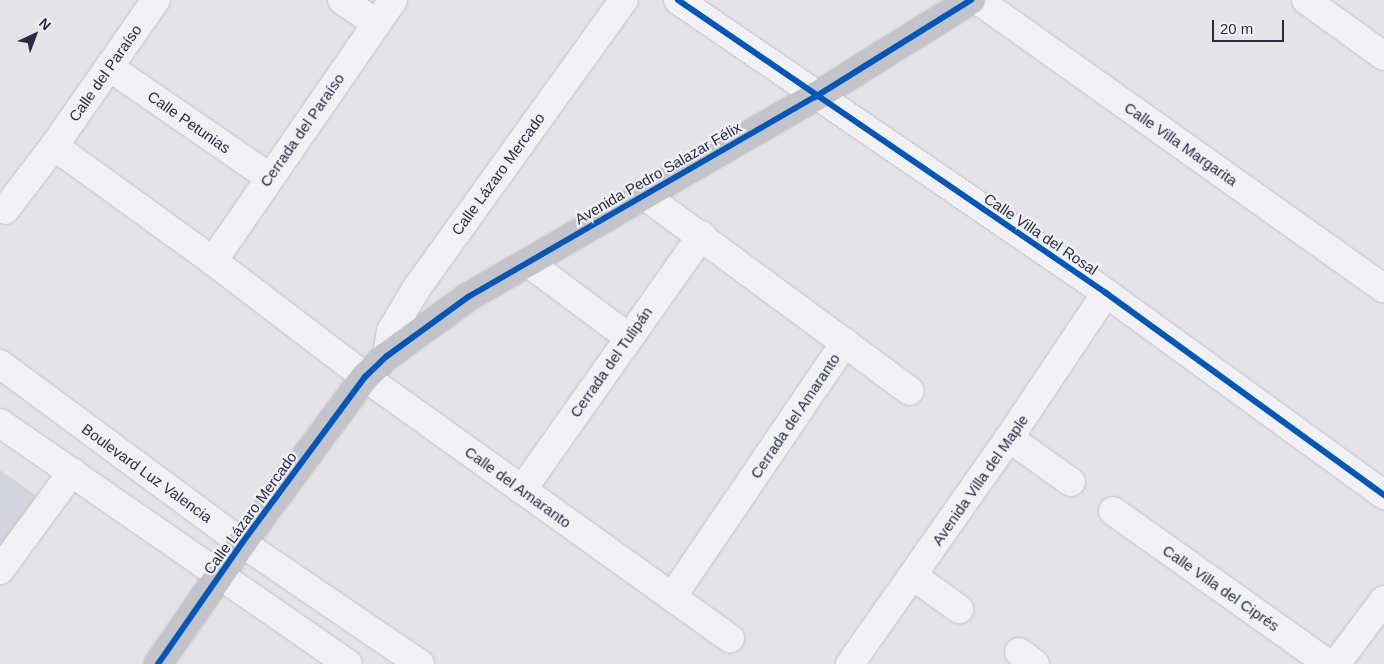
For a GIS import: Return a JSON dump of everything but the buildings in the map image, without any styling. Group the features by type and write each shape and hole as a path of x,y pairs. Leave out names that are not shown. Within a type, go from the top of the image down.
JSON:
{"street":[{"name":"Calle del Paraíso","path":"5,210 54,146 156,0"},
{"path":"342,0 376,23"},
{"name":"Cerrada del Paraíso","path":"213,261 269,177 393,0"},
{"name":"Calle Lázaro Mercado","path":"387,356 391,331 416,289 624,0"},
{"name":"Calle Villa del Rosal","path":"678,0 815,96 1106,294 1384,495"},
{"name":"Avenida Pedro Salazar Félix","path":"364,377 387,356 468,297 530,264 644,195 815,96 971,0"},
{"name":"Calle Villa Margarita","path":"978,0 1384,288"},
{"path":"1306,0 1384,56"},
{"name":"Calle Petunias","path":"109,67 269,177"},
{"path":"54,146 213,261 364,377"},
{"name":"Cerrada del Amaranto","path":"644,195 702,235 845,342 672,597"},
{"name":"Cerrada del Tulipán","path":"522,490 628,336 702,235"},
{"path":"530,264 628,336"},
{"name":"Avenida Villa del Maple","path":"850,664 1009,438 1106,294"},
{"path":"845,342 910,391"},
{"name":"Boulevard Luz Valencia","path":"0,364 242,543 420,664"},
{"name":"Calle Lázaro Mercado","path":"158,664 242,543 364,377"},
{"name":"Calle del Amaranto","path":"364,377 730,638"},
{"path":"0,422 348,664"},
{"path":"1009,438 1071,482"},
{"path":"0,570 72,472"},
{"name":"Calle Villa del Ciprés","path":"1113,511 1328,664"},
{"path":"913,576 959,609"},
{"path":"1336,664 1384,600"}],"shaded area":[{"path":"0,470 39,498 0,552"}],"cycle path":[{"path":"678,0 1106,293 1384,495"},
{"path":"158,664 242,543 365,377 387,356 468,297 815,97 971,0"}]}
